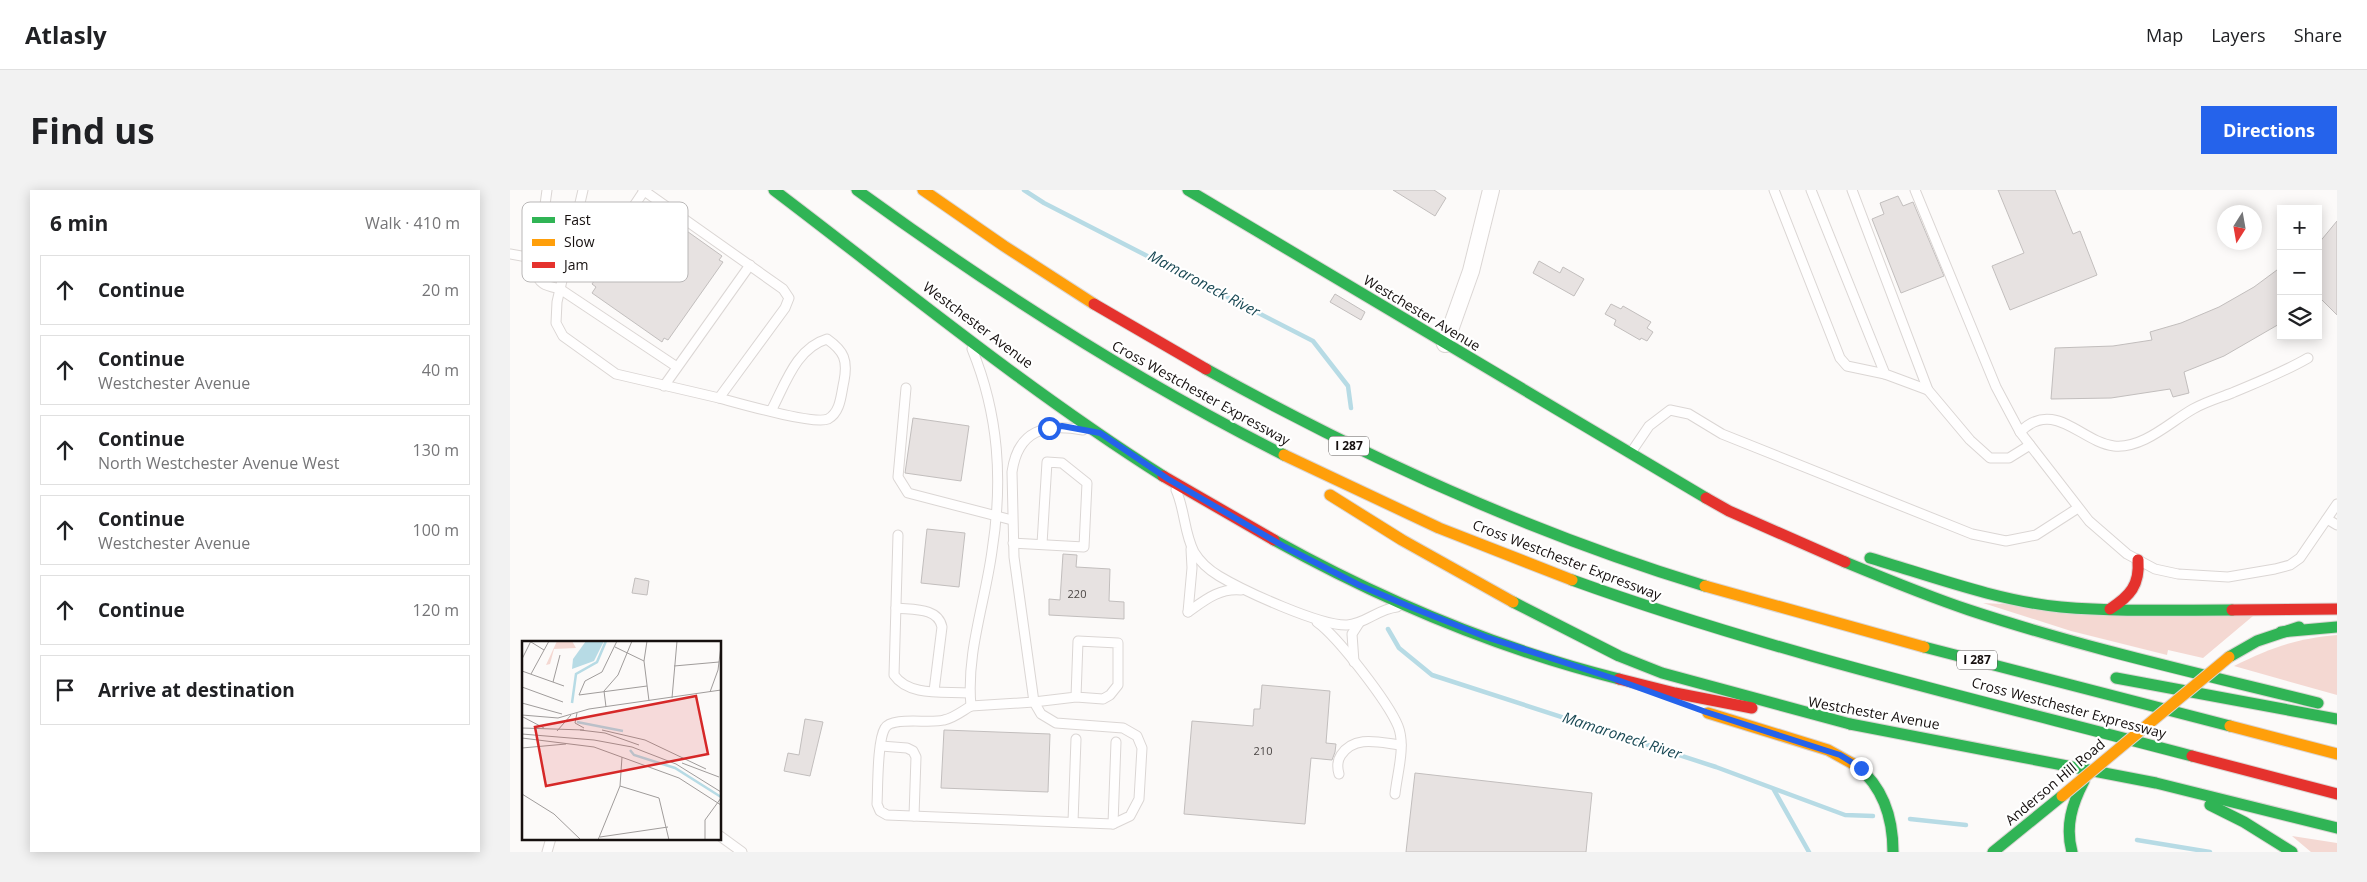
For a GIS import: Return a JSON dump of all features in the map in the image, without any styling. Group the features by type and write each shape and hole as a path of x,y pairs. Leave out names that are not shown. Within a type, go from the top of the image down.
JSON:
{"main road":[{"name":"Westchester Avenue","path":"774,190 968,337 1100,433 1168,479 1285,547 1359,585 1413,608 1486,637 1612,678 1715,702 2041,757 2134,776 2239,801 2337,828"},
{"name":"Cross Westchester Expressway","path":"857,190 936,248 1024,308 1209,418 1402,512 1543,570 1652,609 1804,655 2337,794"},
{"name":"Cross Westchester Expressway","path":"923,190 1002,246 1091,303 1227,383 1322,433 1417,477 1567,538 1682,578 1816,618 2337,754"},
{"name":"Westchester Avenue","path":"1188,190 1642,461"},
{"path":"1209,418 1304,478"},
{"path":"1642,461 1764,518 1841,547"},
{"path":"1642,461 1729,511 1912,590 2089,646 2337,708"},
{"path":"1320,488 1402,540 1540,618 1597,646 1662,673 1850,724"},
{"path":"1859,554 1988,593 2060,607 2110,609 2337,609"},
{"path":"2110,609 2130,596 2136,588 2140,574 2138,560"},
{"path":"1816,618 1933,637"},
{"path":"2281,632 2337,618"},
{"path":"2281,632 2337,627"},
{"name":"Anderson Hill Road","path":"1993,852 2229,657 2281,632"},
{"path":"2100,675 2337,719"},
{"path":"1612,678 1706,712 1840,755 1861,768 1874,781 1890,810 1892,852"},
{"path":"2072,852 2068,834 2075,797 2087,775"},
{"path":"2134,776 2196,798 2220,809 2292,852"}],"street":[{"path":"1445,344 1471,271 1491,190"}],"lane":[{"path":"636,202 644,190 661,202"},
{"path":"1774,190 1840,358 1847,366 1885,374 1928,390"},
{"path":"1811,190 1885,374"},
{"path":"1852,190 1928,390 1970,440 1990,458 2009,458 2030,446"},
{"path":"1915,190 1996,386 2020,432 2078,508 2111,542 2138,560 2155,568 2178,574 2228,577 2275,570 2290,565 2300,558 2337,504"},
{"path":"688,221 783,289 788,298 785,308 719,398"},
{"path":"664,386 750,265"},
{"path":"540,282 560,290 677,367"},
{"path":"562,282 557,302 556,323 563,336 616,374 664,386 719,398 772,411 816,421 829,418 839,408 846,362 840,349 826,339 814,343 803,353 772,411"},
{"path":"968,337 979,364 995,431 1000,480 992,552 976,629 969,679 971,706"},
{"path":"2020,432 2035,421 2047,419 2076,427 2096,439 2114,446 2136,443 2195,407 2282,373 2308,358"},
{"path":"906,388 898,477 908,494 1012,520"},
{"path":"1630,454 1649,426 1670,410 1689,414 1722,434 1972,534 2006,541 2036,535 2078,508"},
{"path":"1076,697 1078,641 1118,643 1118,685 1110,695 1103,699 1076,697 1034,702 971,706 944,720 925,723 894,721 886,726 881,746 877,804 880,812 914,816 1113,824 1130,816 1139,799 1142,748 1137,736 1123,728 1056,723 1041,714 1034,702 1026,657 1013,543 1014,459 1021,444 1028,436 1062,426 1100,433"},
{"path":"1013,543 1084,547 1087,483 1062,463 1047,462 1042,544"},
{"path":"1168,479 1181,502 1194,552 1208,569 1247,590 1311,618 1334,625 1360,623 1388,608 1413,608"},
{"path":"2327,519 2337,525"},
{"path":"898,535 894,675 899,682 912,689 970,693"},
{"path":"1190,541 1192,568 1188,612 1215,594 1234,589 1247,590"},
{"path":"896,608 936,614 941,620 942,627 934,691"},
{"path":"1311,618 1322,626 1354,662 1398,726 1401,745 1395,794"},
{"path":"1354,662 1352,634 1360,623"},
{"path":"1073,822 1076,739"},
{"path":"1339,774 1337,765 1340,757 1351,745 1368,741 1401,745"},
{"path":"1113,824 1116,742"},
{"path":"881,746 907,748 914,751 916,757 914,816"},
{"path":"721,837 742,852"}],"shaded area":[{"path":"1983,603 2253,616 2203,658 2168,650 2167,655 2071,631"},
{"path":"2337,635 2337,695 2234,666 2284,645"},
{"path":"2292,836 2337,843 2337,852 2311,852"}],"building":[{"path":"1393,190 1434,190 1446,198 1435,216"},
{"path":"1998,190 2055,190 2073,234 2080,231 2097,275 2010,310 1992,266 2024,253"},
{"path":"1898,196 1903,206 1913,202 1944,276 1901,293 1872,219 1884,214 1880,203"},
{"path":"2337,221 2337,315 2322,300 2322,239"},
{"path":"688,232 722,256 719,260 723,262 668,340 664,338 662,342 592,293 596,287 592,284 593,282 688,282"},
{"path":"1539,261 1560,273 1563,267 1584,279 1574,296 1533,273"},
{"path":"2277,270 2277,325 2224,356 2184,372 2189,393 2173,397 2170,389 2111,398 2051,399 2055,348 2113,346 2152,340 2150,332 2181,323 2219,307 2254,287"},
{"path":"1335,294 1365,312 1361,320 1330,302"},
{"path":"1611,304 1621,309 1623,306 1651,322 1647,328 1653,332 1647,341 1641,338 1640,340 1614,325 1616,320 1605,314"},
{"path":"913,418 969,426 961,481 905,473"},
{"path":"927,529 965,533 959,587 921,583"},
{"path":"1063,554 1077,555 1076,567 1110,569 1109,601 1124,602 1124,619 1049,615 1049,599 1060,600"},
{"path":"635,578 649,581 647,595 632,593"},
{"path":"1262,685 1330,691 1326,743 1336,744 1335,752 1332,760 1311,758 1305,824 1184,814 1192,721 1253,726 1254,709 1260,709"},
{"path":"805,719 823,722 810,776 784,771 788,753 799,755"},
{"path":"944,730 1050,734 1048,792 941,788"},
{"path":"1415,773 1592,793 1586,852 1406,852"}],"waterway":[{"name":"Mamaroneck River","path":"1024,190 1044,203 1313,341 1348,386 1351,408"},
{"name":"Mamaroneck River","path":"1388,629 1399,648 1432,675 1716,767 1845,815 1873,816"},
{"path":"1774,790 1809,852"},
{"name":"Mamaroneck River","path":"1910,819 1966,825"},
{"name":"Mamaroneck River","path":"2137,840 2210,852"}],"traffic: fast":[{"path":"774,190 1014,373 1112,443 1163,476"},
{"path":"857,190 1012,297 1118,364 1284,455"},
{"path":"1188,190 1706,498"},
{"path":"1206,369 1326,433 1450,491 1576,542 1705,586"},
{"path":"1274,540 1357,583 1442,621 1530,653 1619,679"},
{"path":"1870,558 1989,594 2037,604 2104,610 2232,610"},
{"path":"1845,562 1938,599 2012,624 2143,660 2318,703"},
{"path":"1572,580 1725,631 1802,653 2192,756"},
{"path":"1513,602 1619,656 1662,673 1850,724"},
{"path":"2229,657 2257,641 2299,627"},
{"path":"2281,632 2337,627"},
{"path":"1924,647 2230,726"},
{"path":"2116,678 2337,719"},
{"path":"1850,724 2156,783 2337,828"},
{"path":"1857,766 1874,784 1885,804 1891,827 1893,852"},
{"path":"2072,852 2069,833 2071,815 2084,781"},
{"path":"1993,852 2062,796"},
{"path":"2210,805 2244,822 2292,852"}],"traffic: slow":[{"path":"923,190 1004,246 1094,304"},
{"path":"1284,455 1439,528 1572,580"},
{"path":"1330,495 1402,540 1513,602"},
{"path":"1705,586 1924,647"},
{"path":"2062,796 2229,657"},
{"path":"1708,713 1828,750 1857,766"},
{"path":"2230,726 2337,754"}],"traffic: jam":[{"path":"1094,304 1206,369"},
{"path":"1163,476 1274,540"},
{"path":"1706,498 1729,511 1845,562"},
{"path":"2110,609 2132,589 2137,576 2138,560"},
{"path":"2232,610 2337,609"},
{"path":"1619,679 1675,693 1752,708"},
{"path":"2192,756 2337,794"}],"route":[{"path":"1049,428 1062,426 1100,433 1168,479 1285,547 1359,585 1413,608 1486,637 1612,678 1706,712 1840,755 1861,768"}]}
